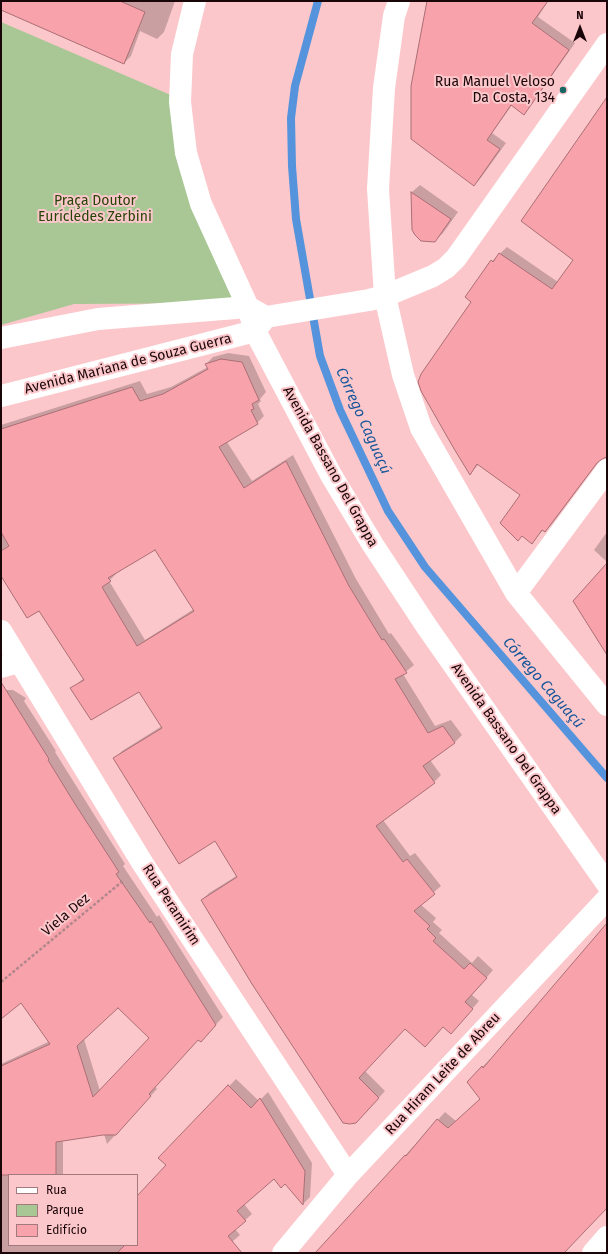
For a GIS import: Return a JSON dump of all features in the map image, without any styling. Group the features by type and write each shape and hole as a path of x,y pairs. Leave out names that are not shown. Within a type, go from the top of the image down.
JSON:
{"street":[{"name":"Avenida Bassano Del Grappa","path":"194,1 182,54 180,102 186,154 201,204 331,474 373,545 427,628 607,884"},
{"path":"399,1 394,16 384,88 378,189 377,298 421,428 516,593 607,705"},
{"path":"1,338 98,319 256,318 377,298 432,276 446,268 456,258 607,44"},
{"name":"Avenida Mariana de Souza Guerra","path":"1,396 256,318"},
{"path":"516,593 607,470"},
{"name":"Rua Peramirim","path":"1,631 10,664 348,1175"},
{"name":"Rua Hiram Leite de Abreu","path":"283,1253 348,1175 607,899"},
{"path":"593,1253 607,1237"}],"path":[{"name":"Viela Dez","path":"1,982 143,864"}],"green space":[{"name":"Praça Doutor Eurícledes Zerbini","path":"1,22 173,96 241,303 74,304 1,325"}],"building":[{"path":"1,1 120,1 145,12 124,64 1,10"},
{"path":"427,1 548,1 532,23 569,50 524,115 511,105 487,140 500,149 474,186 411,139 411,86"},
{"path":"607,97 607,457 597,463 545,532 542,530 532,544 522,536 518,541 500,523 520,495 477,464 470,475 421,391 418,382 421,374 471,302 465,297 491,260 493,262 499,253 552,289 573,260 521,221"},
{"path":"411,192 451,219 435,242 421,241 412,230"},
{"path":"221,359 242,362 259,400 252,404 254,409 251,410 258,424 219,447 244,488 286,461 349,586 382,640 384,639 407,673 395,679 428,733 443,726 455,743 423,766 435,783 376,826 403,862 407,859 435,894 414,911 430,926 427,929 436,938 433,941 464,969 470,963 487,978 465,1002 473,1009 451,1034 443,1027 425,1047 405,1029 359,1078 379,1098 356,1123 343,1123 252,984 201,900 237,877 215,841 179,864 113,758 162,728 139,692 91,720 70,688 84,680 39,611 27,618 1,576 1,551 9,546 1,532 1,429 132,387 140,401 163,394 208,369 205,364","holes":["155,550 194,611 137,646 102,587 111,581 108,578"]},
{"path":"607,563 607,655 573,601"},
{"path":"1,682 75,804 119,872 116,874 150,923 151,921 216,1025 201,1042 198,1040 149,1094 151,1096 116,1135 103,1135 56,1142 56,1174 1,1175 1,1066 50,1044 21,1003 1,1019","holes":["118,1008 149,1038 93,1097 77,1046"]},
{"path":"607,923 607,1208 564,1253 315,1253 405,1155 406,1156 437,1119 448,1128 480,1099 467,1082 482,1066 483,1068"},
{"path":"228,1085 251,1108 260,1098 305,1171 303,1205 285,1184 281,1188 274,1179 237,1211 246,1221 228,1236 242,1253 117,1253 124,1246 138,1246 138,1195 166,1165 158,1158"}],"waterway":[{"name":"Córrego Caguaçú","path":"318,1 295,86 291,118 292,166 296,219 320,356 340,410 388,511 425,567 607,778"}],"place":[{"name":"Rua Manuel Veloso Da Costa, 134","path":"563,90"}]}
